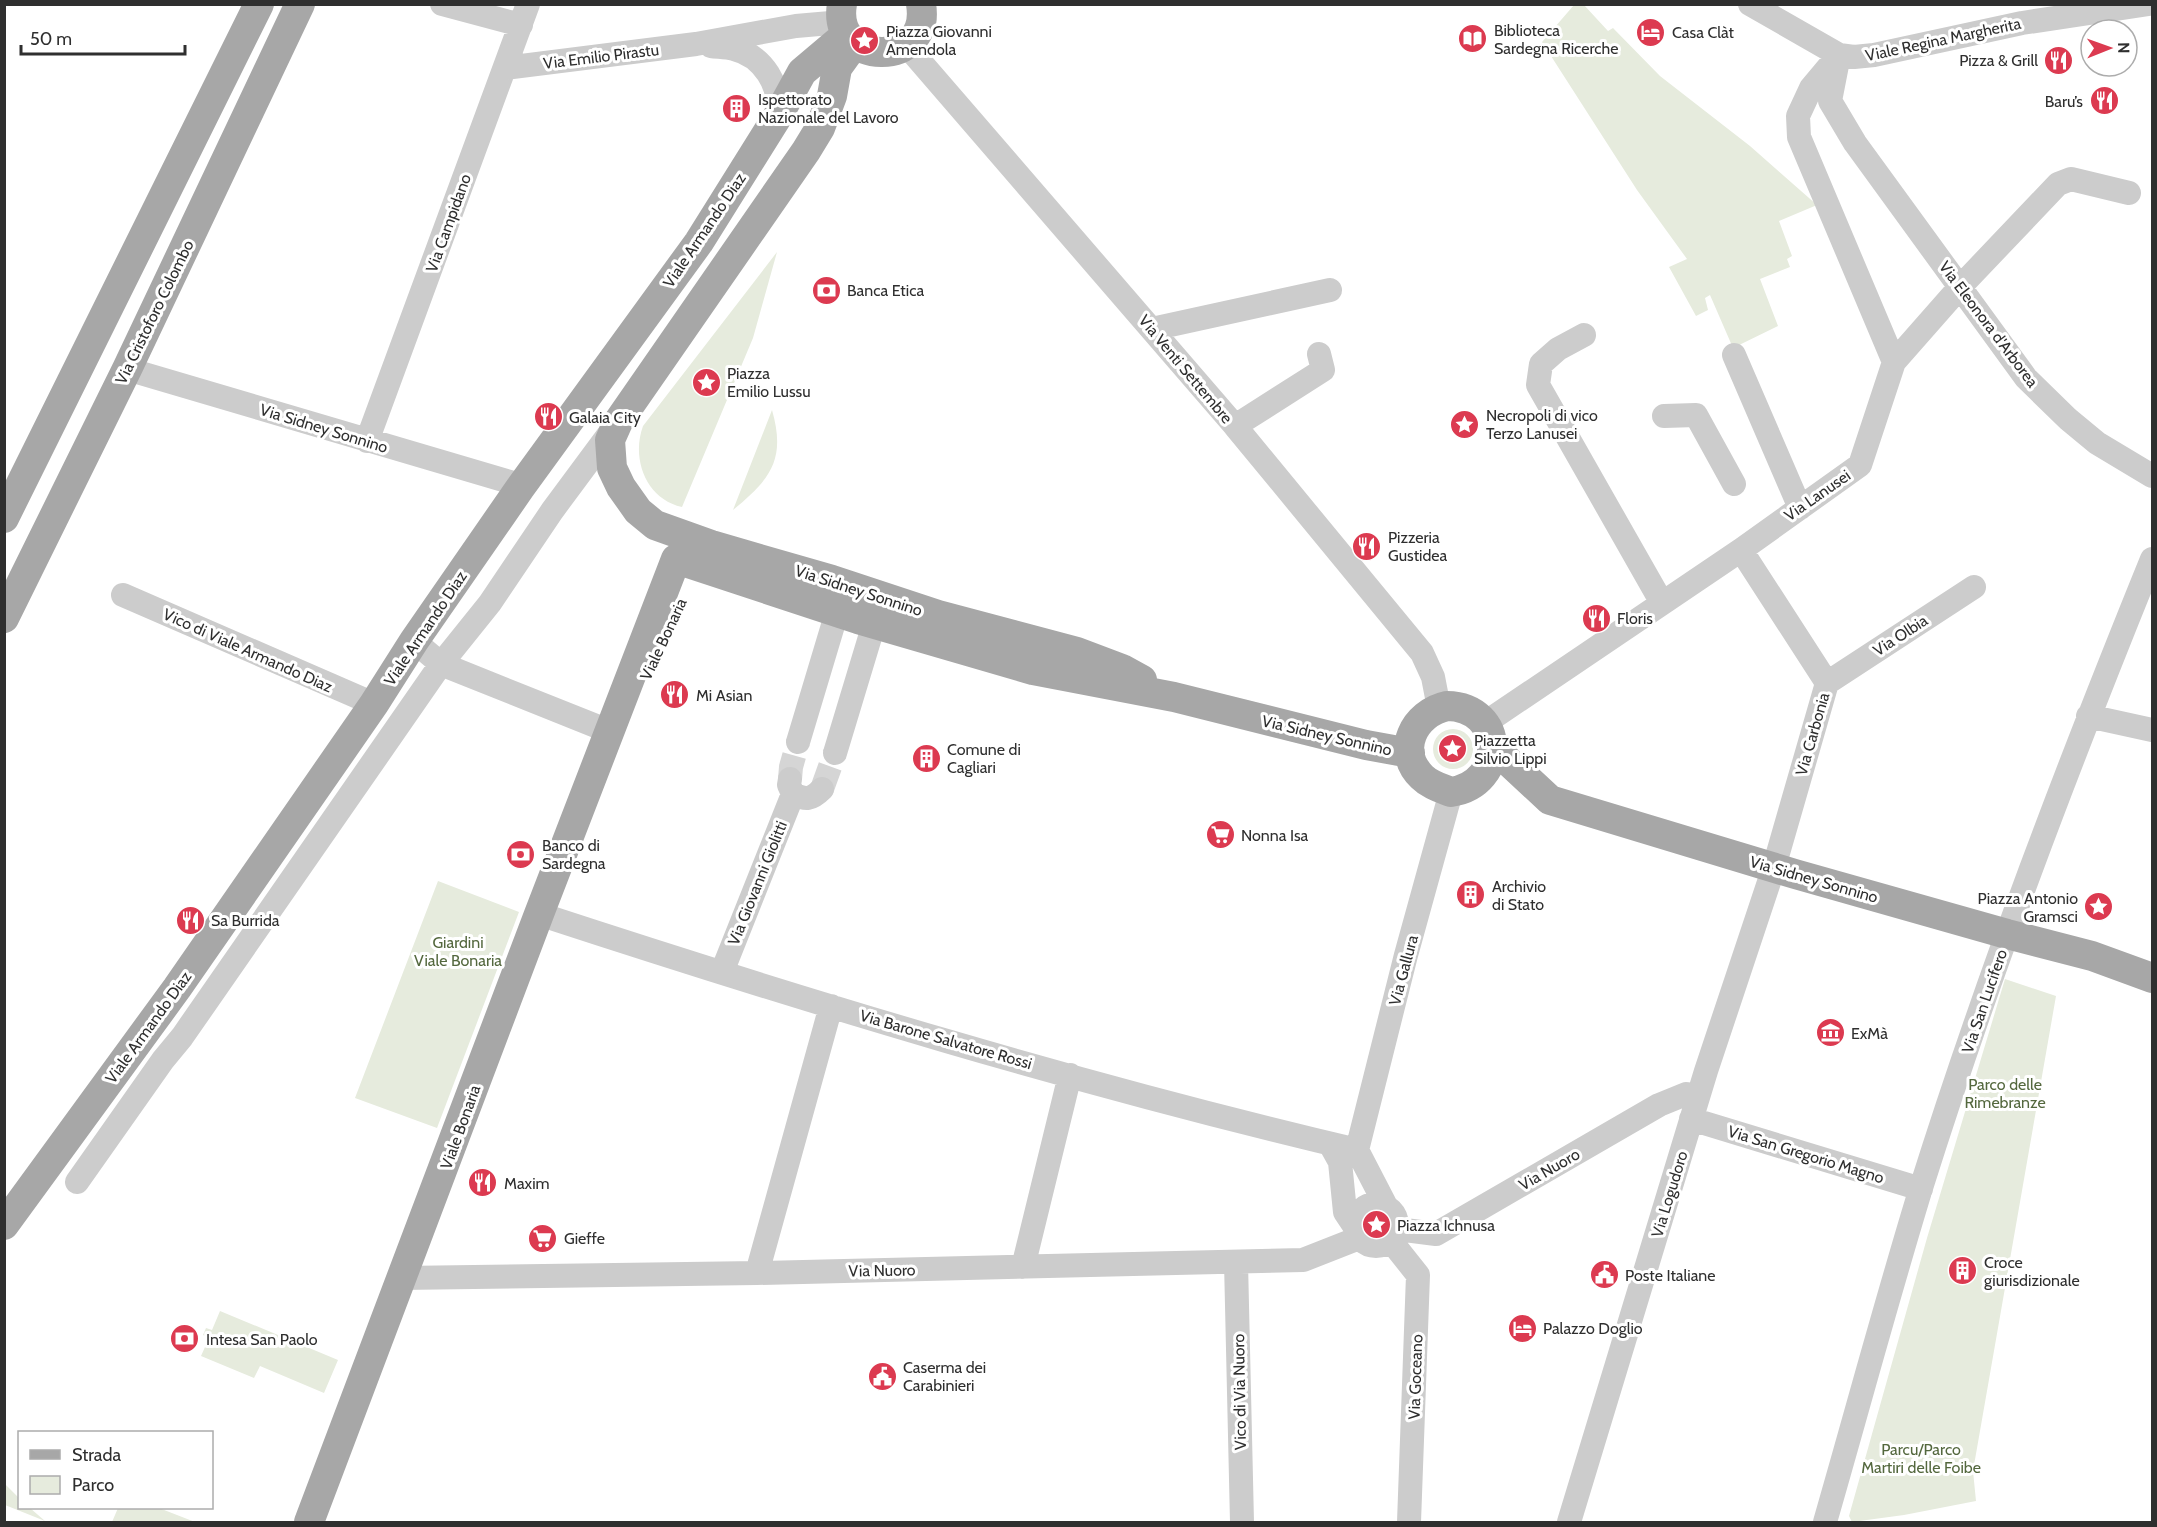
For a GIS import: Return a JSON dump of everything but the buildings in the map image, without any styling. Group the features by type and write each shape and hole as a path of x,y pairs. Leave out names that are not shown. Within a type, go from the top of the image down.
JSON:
{"main road":[{"path":"4,518 258,4"},
{"name":"Via Cristoforo Colombo","path":"4,618 127,369 300,4"},
{"path":"846,26 865,50 878,53 898,50 915,36 921,24 921,4"},
{"name":"Viale Armando Diaz","path":"4,1225 177,988 520,488 699,242 780,114 802,72 846,26"},
{"name":"Viale Armando Diaz","path":"618,422 820,128 832,96 846,26"},
{"name":"Via Sidney Sonnino","path":"618,422 610,441 612,468 621,487 638,511 688,554 837,612 1033,670 1174,697 1347,741 1410,753"},
{"name":"Via Sidney Sonnino","path":"688,554 938,615 1082,654 1122,669 1174,697"},
{"name":"Viale Bonaria","path":"309,1522 539,914 611,732 634,700 682,599 688,554"},
{"path":"1448,706 1472,711 1489,735 1490,763 1481,776 1468,786 1452,792 1424,779 1415,767 1410,753 1411,736 1419,721 1439,708 1448,706"},
{"name":"Via Sidney Sonnino","path":"1489,735 1550,800 1774,867 2092,956 2152,978"}],"street":[{"path":"442,4 525,15"},
{"path":"1750,4 1839,56 1811,88 1798,116 1799,137 1894,362"},
{"name":"Viale Regina Margherita","path":"1839,56 1874,55 2021,14 2149,4"},
{"name":"Via Campidano","path":"367,441 525,15"},
{"name":"Via Emilio Pirastu","path":"505,68 696,44 796,26 846,26"},
{"name":"Via Emilio Pirastu","path":"696,44 737,49 761,65 776,86 780,99 780,114"},
{"name":"Via Venti Settembre","path":"906,45 1235,426 1422,653 1433,676 1439,708"},
{"name":"Via Eleonora d'Arborea","path":"1839,56 1830,101 1855,143 2026,378 2068,419 2097,443 2152,476"},
{"name":"Via Lanusei","path":"1489,735 1662,603 1860,465 1894,362 1960,287 2058,184 2071,179 2129,193"},
{"path":"1152,329 1330,290"},
{"path":"1584,335 1558,349 1541,364 1538,385 1662,603"},
{"path":"1235,426 1323,370 1319,354"},
{"path":"1734,356 1800,508"},
{"name":"Via Sidney Sonnino","path":"127,369 510,482 520,488"},
{"path":"1664,416 1696,415 1734,484"},
{"name":"Viale Armando Diaz","path":"77,1182 188,1028 441,664 490,603 557,503 618,422"},
{"name":"Via Carbonia","path":"1741,550 1827,683 1774,867"},
{"name":"Via San Lucifero","path":"1825,1522 1921,1189 2007,934 2088,716 2152,559"},
{"name":"Via Olbia","path":"1827,683 1974,587"},
{"name":"Vico di Viale Armando Diaz","path":"123,595 374,704"},
{"path":"798,742 837,612"},
{"path":"835,753 874,624"},
{"path":"414,641 441,664 611,732"},
{"path":"2088,716 2152,730"},
{"name":"Via Giovanni Giolitti","path":"722,972 791,787 806,800 814,797 822,789"},
{"name":"Via Gallura","path":"1357,1150 1406,955 1452,792"},
{"name":"Via Logudoro","path":"1569,1522 1695,1108 1774,867"},
{"name":"Via Barone Salvatore Rossi","path":"539,914 831,1006 1070,1075 1357,1150"},
{"path":"757,1273 831,1006"},
{"path":"1023,1267 1070,1075"},
{"name":"Via Nuoro","path":"1394,1235 1436,1234 1659,1105 1686,1094 1695,1108"},
{"name":"Via San Gregorio Magno","path":"1695,1108 1921,1189"},
{"path":"1330,1144 1340,1162 1345,1212 1368,1245 1383,1246 1394,1235 1395,1215 1386,1206 1357,1150"},
{"path":"1357,1232 1357,1217 1366,1207 1376,1204 1386,1206"},
{"name":"Via Nuoro","path":"401,1278 757,1273 1303,1260 1357,1232"},
{"name":"Via Goceano","path":"1394,1235 1418,1275 1408,1522"},
{"name":"Vico di Via Nuoro","path":"1236,1262 1242,1522"}],"green space":[{"path":"1574,5 1584,5 1608,31 1613,28 1660,76 1750,146 1817,205 1779,221 1792,256 1787,259 1790,267 1760,279 1778,326 1733,348 1710,295 1705,298 1708,310 1696,316 1669,267 1687,259 1637,190 1542,42"},
{"name":"Piazza Emilio Lussu","path":"777,252 753,338 682,507 669,503 659,496 644,476 639,451 643,426"},
{"path":"772,410 777,442 772,467 757,488 733,510"},
{"path":"1453,729 1461,730 1467,735 1472,741 1472,757 1467,763 1461,768 1453,769 1445,768 1439,763 1434,757 1433,749 1434,741 1439,735 1445,730"},
{"name":"Giardini Viale Bonaria","path":"438,881 519,912 437,1128 355,1098"},
{"name":"Parcu/Parco Martiri delle Foibe","path":"2005,979 2056,996 1973,1471 1976,1501 1852,1522 1849,1516 1927,1238"},
{"path":"220,1311 338,1360 324,1393 260,1366 254,1378 201,1356 209,1338 203,1335 206,1328 212,1330"},
{"path":"5,1484 18,1497 18,1509 31,1509 45,1521 5,1505"},
{"path":"118,1509 162,1509 195,1522 112,1522"}],"tunnel":[{"path":"790,779 798,742"},
{"path":"822,789 835,753"}],"place":[{"name":"Casa Clàt","path":"1651,32"},
{"name":"Biblioteca Sardegna Ricerche","path":"1473,39"},
{"name":"Piazza Giovanni Amendola","path":"865,40"},
{"name":"Pizza & Grill","path":"2059,60"},
{"name":"Baru’s","path":"2104,101"},
{"name":"Ispettorato Nazionale del Lavoro","path":"737,108"},
{"name":"Banca Etica","path":"826,290"},
{"name":"Piazza Emilio Lussu","path":"706,382"},
{"name":"Galaia City","path":"548,417"},
{"name":"Necropoli di vico Terzo Lanusei","path":"1465,424"},
{"name":"Pizzeria Gustidea","path":"1367,546"},
{"name":"Floris","path":"1596,618"},
{"name":"Mi Asian","path":"675,695"},
{"name":"Piazzetta Silvio Lippi","path":"1453,749"},
{"name":"Comune di Cagliari","path":"926,758"},
{"name":"Nonna Isa","path":"1220,835"},
{"name":"Banco di Sardegna","path":"521,854"},
{"name":"Archivio di Stato","path":"1471,895"},
{"name":"Piazza Antonio Gramsci","path":"2099,907"},
{"name":"Sa Burrida","path":"190,920"},
{"name":"ExMà","path":"1830,1033"},
{"name":"Maxim","path":"483,1183"},
{"name":"Piazza Ichnusa","path":"1376,1225"},
{"name":"Gieffe","path":"543,1238"},
{"name":"Croce giurisdizionale","path":"1963,1271"},
{"name":"Poste Italiane","path":"1604,1275"},
{"name":"Palazzo Doglio","path":"1522,1328"},
{"name":"Intesa San Paolo","path":"185,1339"},
{"name":"Caserma dei Carabinieri","path":"882,1376"}],"park label":[{"name":"Parco delle Rimebranze","path":"2005,1093"}]}
